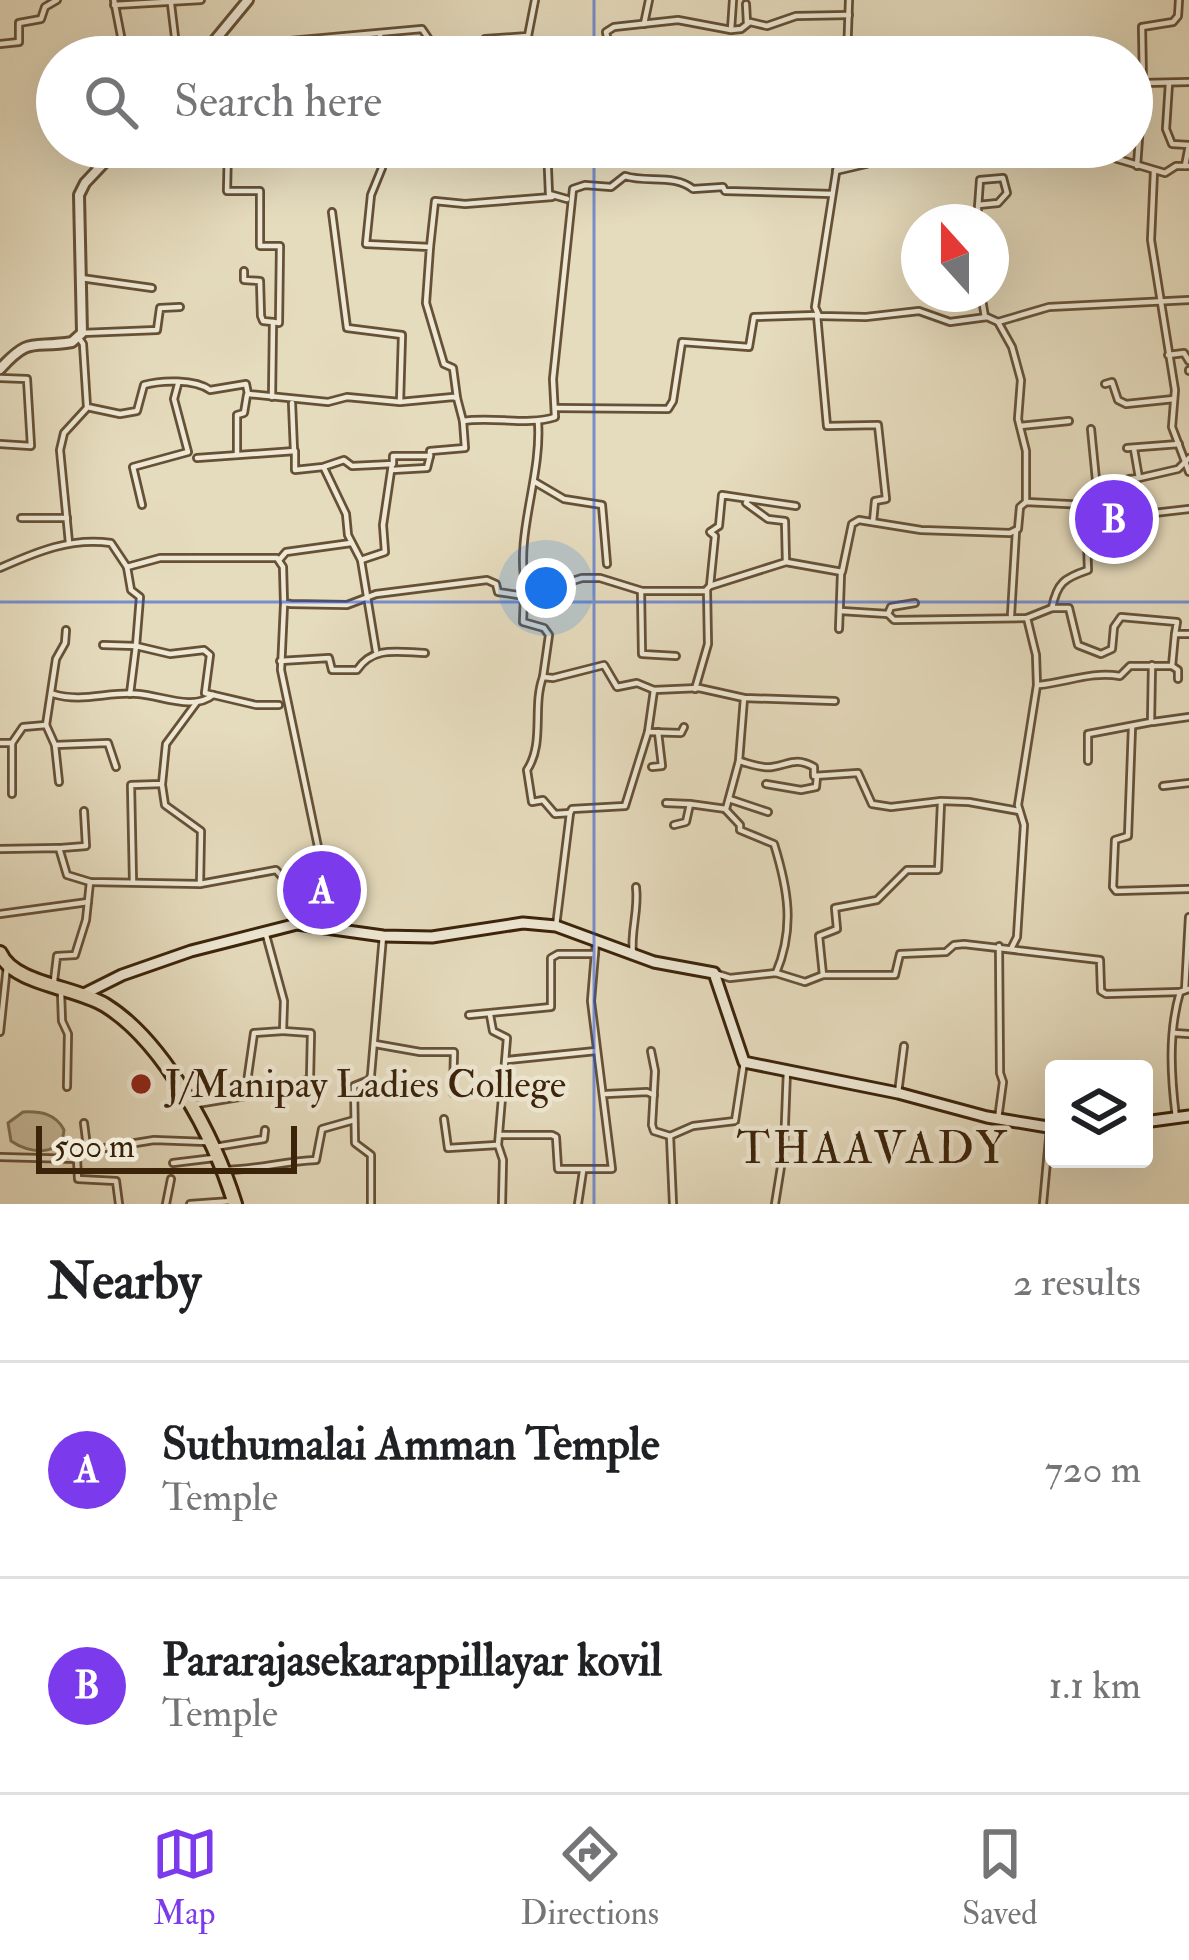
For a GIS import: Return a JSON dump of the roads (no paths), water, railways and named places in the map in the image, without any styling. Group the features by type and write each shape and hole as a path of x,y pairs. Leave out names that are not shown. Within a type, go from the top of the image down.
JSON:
{"main road":[{"path":"85,994 122,975 191,951 297,924 383,936 432,937 523,923 556,926 633,954 714,974 722,986 744,1062 1045,1127"},
{"path":"0,953 7,967 109,1006 148,1045 191,1105 218,1154 234,1203"},
{"path":"1153,1122 1189,1116"}],"street":[{"path":"0,44 20,41 19,23 41,19 45,7 56,0"},
{"path":"121,36 114,3 201,0"},
{"path":"219,36 248,0"},
{"path":"528,36 535,0"},
{"path":"644,24 649,0"},
{"path":"731,30 734,0"},
{"path":"848,36 849,0"},
{"path":"1142,36 1142,27 1173,22 1179,0"},
{"path":"171,4 175,36"},
{"path":"607,36 614,27 678,20 741,29 747,23 746,4"},
{"path":"778,14 778,25"},
{"path":"747,23 778,25 796,16 849,15"},
{"path":"358,36 422,29 427,36"},
{"path":"1153,82 1189,82"},
{"path":"1144,168 1165,173 1187,166 1189,145 1172,143 1166,129 1169,83"},
{"path":"69,543 60,450 64,433 87,407 81,335 80,195 99,168"},
{"path":"227,168 227,191 260,191 260,246 280,246 279,322 263,321 260,281 244,280 244,271"},
{"path":"382,168 371,194 366,244 430,247"},
{"path":"549,168 552,197"},
{"path":"836,168 815,307 827,426 878,425 886,499 875,501 873,522"},
{"path":"836,172 851,168"},
{"path":"1154,171 1151,241 1174,399 1172,427 1189,472"},
{"path":"463,422 554,417 553,379 569,199 578,186 611,187 625,176 684,181 693,189 832,194"},
{"path":"1003,178 1007,193 998,203 978,205 980,180 1003,178"},
{"path":"291,401 295,470 344,460 352,466 427,468 430,451 465,448 452,368 445,364 426,303 435,201 569,199"},
{"path":"332,212 347,328 402,334 400,402"},
{"path":"81,278 152,287"},
{"path":"555,407 668,409 682,342 749,347 754,317 866,317 919,311 950,322 985,317 998,322 1049,307 1189,300"},
{"path":"0,369 18,349 32,343 58,344 81,335 157,330 160,308 180,308"},
{"path":"984,312 985,317"},
{"path":"272,397 273,322"},
{"path":"998,322 1018,364 1026,502"},
{"path":"1168,355 1184,353 1189,362"},
{"path":"0,378 27,379 31,446 0,444"},
{"path":"87,407 120,414 137,411 145,383 201,383 210,390 244,381 248,394 244,413 237,415 237,455"},
{"path":"1105,383 1112,382 1118,400 1126,404 1174,399"},
{"path":"142,505 133,467 188,452 174,399 178,384"},
{"path":"248,394 328,402 347,397 400,402 457,398"},
{"path":"538,421 523,622 544,628 549,635 537,694 536,757 527,770 532,802 544,800 555,814 570,813"},
{"path":"1020,425 1069,421"},
{"path":"1091,429 1097,520 1105,534"},
{"path":"1139,478 1131,448 1179,444"},
{"path":"196,458 294,451"},
{"path":"361,560 386,552 383,525 393,456 430,455"},
{"path":"1129,479 1178,470 1187,458"},
{"path":"323,467 361,560 376,651"},
{"path":"535,482 564,499 602,506 607,564"},
{"path":"695,689 708,644 716,536 710,532 719,526 722,495 796,506"},
{"path":"748,499 746,503 768,519 785,521 786,562"},
{"path":"1011,617 1016,531 1020,507 1026,502 1072,501 1129,507 1136,512 1189,509"},
{"path":"1052,608 1057,586 1088,570 1088,541 1127,530 1136,512"},
{"path":"21,518 68,518"},
{"path":"284,602 347,605 443,583 487,580 496,584 498,592 600,578 641,591 709,588 786,562 842,572 852,524 860,520 921,530 1016,531"},
{"path":"0,568 69,543 111,543 127,567 131,590 140,597 130,694"},
{"path":"293,889 319,876 322,866 280,661 284,602 280,560 286,552 352,543"},
{"path":"127,567 170,557 280,560"},
{"path":"836,572 841,574 839,628"},
{"path":"641,591 642,654 676,656"},
{"path":"888,614 899,603 916,603"},
{"path":"841,610 888,614 894,620 1027,618 1052,608 1071,609 1078,645 1101,654 1112,649 1114,627 1121,617 1175,621 1172,666"},
{"path":"1011,948 1017,937 1024,825 1019,811 1030,708 1037,685 1027,618"},
{"path":"59,782 55,745 46,725 57,654 65,643 66,630"},
{"path":"1175,634 1189,634"},
{"path":"103,646 136,646 170,654 204,650 210,655 205,693 256,705 279,705"},
{"path":"280,661 329,658 332,670 358,670 376,651 424,653"},
{"path":"1099,672 1101,654"},
{"path":"544,677 604,665 617,687 637,683 654,690 835,701"},
{"path":"1151,722 1152,665"},
{"path":"1037,685 1076,681 1099,672 1120,676 1128,666 1172,666 1178,670 1178,679"},
{"path":"556,926 570,813 572,809 625,806 648,732 654,690"},
{"path":"53,694 71,699 130,694 197,703"},
{"path":"200,884 201,831 165,806 162,784 166,744 197,703 213,695"},
{"path":"725,809 739,761 744,698"},
{"path":"1088,761 1088,734 1189,717"},
{"path":"12,794 13,743 23,727 46,725"},
{"path":"648,732 681,734 684,727"},
{"path":"1132,727 1128,836 1115,840 1112,887 1115,891 1189,889"},
{"path":"652,767 662,766 658,732"},
{"path":"0,743 13,743"},
{"path":"55,745 108,743 116,767"},
{"path":"739,761 770,768 790,759 808,762 817,776 816,787 801,790 766,784"},
{"path":"817,776 858,773 872,804 891,807 941,801 1019,811"},
{"path":"1163,786 1189,783"},
{"path":"133,884 131,785 162,784"},
{"path":"729,799 768,812"},
{"path":"823,975 819,936 837,929 835,908 877,901 907,870 938,870 941,801"},
{"path":"666,803 725,809 740,830 774,844 790,923 776,973"},
{"path":"674,825 686,822 690,805"},
{"path":"0,849 86,846 84,811"},
{"path":"59,848 67,874 90,882 200,884 276,870 293,889 297,924"},
{"path":"67,1087 68,1034 62,1022 54,960 75,956 90,882"},
{"path":"633,954 636,887"},
{"path":"0,914 88,902"},
{"path":"1176,1118 1171,1083 1174,1033 1185,990 1189,916"},
{"path":"266,934 284,1001 283,1031"},
{"path":"371,1204 370,1155 357,1148 354,1086 369,1080 383,936"},
{"path":"499,1135 552,1135 558,1169 612,1169 591,1001 596,940"},
{"path":"714,974 730,978 776,973 805,982 823,975 895,976 900,954 946,952 964,944 1100,960 1101,992 1106,994 1185,990"},
{"path":"998,1119 1003,1082 999,946"},
{"path":"469,1015 551,1007 550,958 595,954"},
{"path":"0,1032 7,967"},
{"path":"490,1015 494,1031 507,1038 498,1145 503,1160 502,1204"},
{"path":"191,1105 245,1096 254,1033 311,1033 310,1078 291,1086"},
{"path":"1174,1033 1189,1034"},
{"path":"375,1044 454,1052 453,1094"},
{"path":"898,1094 904,1046"},
{"path":"507,1060 596,1051"},
{"path":"651,1052 652,1125 670,1136"},
{"path":"670,1136 694,1126 736,1121 744,1062"},
{"path":"775,1204 784,1148 787,1070"},
{"path":"604,1094 654,1095"},
{"path":"444,1119 448,1148 498,1145"},
{"path":"0,1157 77,1159 86,1151 154,1140 263,1170 275,1163 316,1160 322,1129 355,1120"},
{"path":"84,1123 86,1151"},
{"path":"172,1163 264,1139 265,1130"},
{"path":"670,1136 673,1204"},
{"path":"77,1159 78,1181 116,1181 119,1204"},
{"path":"1043,1204 1047,1168"},
{"path":"578,1204 583,1171"},
{"path":"166,1204 171,1179"},
{"path":"190,1204 234,1203"}],"place":[{"name":"Pararajasekarappillayar kovil","path":"1114,519"},
{"name":"Suthumalai Amman Temple","path":"322,890"},
{"name":"J/Manipay Ladies College","path":"141,1084"}],"district":[{"name":"THAAVADY","path":"873,1149"}]}
